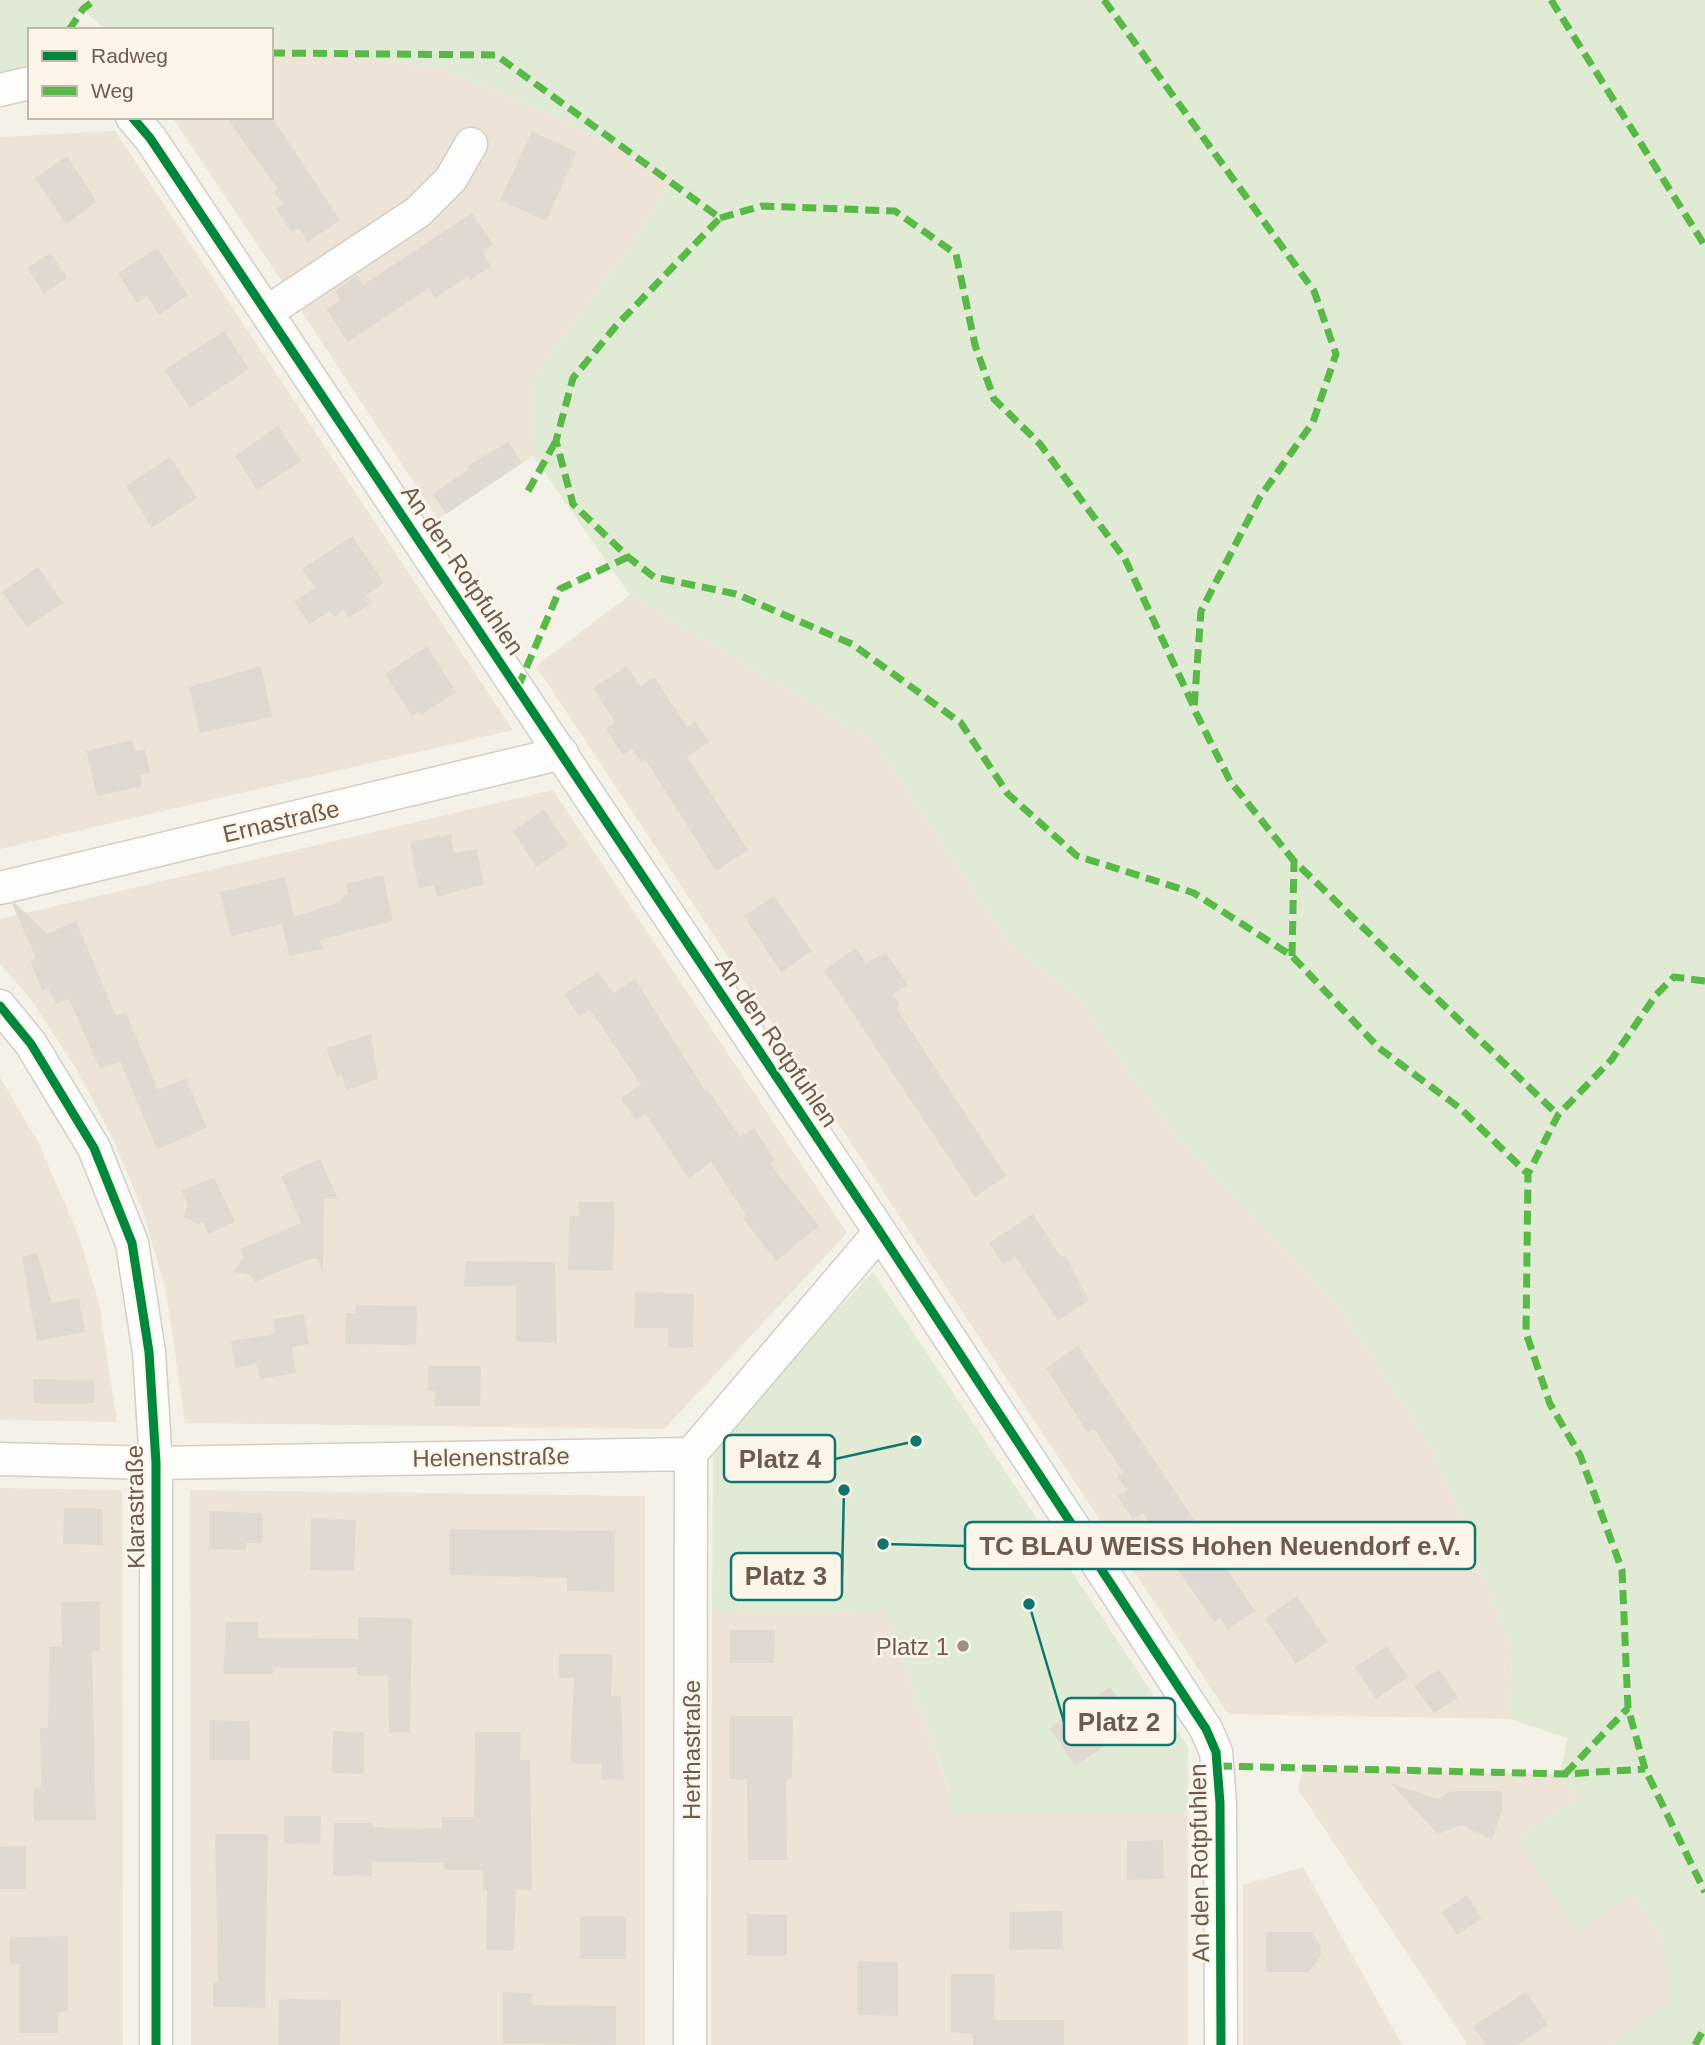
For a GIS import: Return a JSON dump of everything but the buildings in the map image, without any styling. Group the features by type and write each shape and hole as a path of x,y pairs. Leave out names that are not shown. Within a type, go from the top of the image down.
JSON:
{"street":[{"path":"0,90 28,83"},
{"name":"An den Rotpfuhlen","path":"134,119 150,138 562,753 1171,1672 1206,1729 1216,1752 1220,1803 1221,2045"},
{"path":"267,312 418,212 451,179 471,144"},
{"name":"Ernastraße","path":"0,888 562,753"},
{"name":"Klarastraße","path":"0,1006 31,1044 94,1148 132,1243 149,1352 156,1463 156,2045"},
{"path":"691,1454 880,1232"},
{"name":"Helenenstraße","path":"0,1459 156,1463 691,1454"},
{"name":"Herthastraße","path":"690,2045 691,1454"}],"shaded area":[{"path":"273,46 440,68 549,114 674,176 635,239 534,377 533,456 438,519 296,303 424,220 461,185 485,141 464,132 443,173 411,203 285,286 173,119 273,119"},
{"path":"115,131 513,730 0,849 0,137"},
{"path":"630,595 873,740 1009,944 1076,995 1170,1130 1342,1310 1428,1441 1451,1493 1512,1648 1510,1719 1228,1714 536,666"},
{"path":"553,790 847,1233 664,1429 185,1423 166,1291 144,1214 114,1141 77,1070 33,1002 0,964 0,919"},
{"path":"0,1077 39,1144 79,1237 99,1304 117,1422 0,1420"},
{"path":"0,1488 122,1490 123,2045 0,2045"},
{"path":"190,1490 645,1496 645,2045 191,2045"},
{"path":"712,1611 886,1612 950,1794 950,1813 1188,1813 1188,2045 711,2045"},
{"path":"1303,1770 1560,1774 1577,1800 1520,1837 1634,1894 1661,1937 1673,2003 1611,2045 1468,2045 1298,1789"},
{"path":"1303,1867 1403,2045 1243,2045 1243,1885"}],"green space":[{"path":"0,0 1705,0 1705,2045 1611,2045 1672,2003 1661,1937 1634,1894 1575,1933 1520,1837 1577,1800 1560,1774 1567,1738 1510,1719 1512,1648 1451,1493 1428,1441 1342,1310 1170,1130 1076,995 1009,944 873,740 630,595 533,456 534,377 635,239 674,176 549,114 440,68 273,46 273,28 104,28 82,8 67,28 28,28 28,81 0,88"},
{"path":"873,1272 1188,1747 1188,1813 950,1813 950,1793 886,1612 712,1611 713,1455 723,1433"}],"marked path":[{"path":"70,28 83,9 95,0"},
{"path":"1104,0 1314,291 1336,354 1313,422 1260,497 1201,611 1194,709 1230,781 1294,861 1558,1115"},
{"path":"1551,0 1705,246"},
{"path":"273,53 496,55 720,218 616,326 573,378 556,441 573,504 628,557 654,577 736,594 852,644 961,723 1008,794 1077,856 1194,893 1292,956 1379,1048 1461,1109 1528,1174"},
{"path":"720,218 762,206 895,211 956,254 975,345 994,399 1040,444 1125,559 1193,705"},
{"path":"528,491 556,441"},
{"path":"518,687 560,589 628,557"},
{"path":"1292,956 1294,861"},
{"path":"1705,981 1674,977 1656,995 1612,1059 1558,1115 1528,1174 1526,1333 1550,1404 1580,1455 1622,1570 1628,1708 1645,1769 1705,1892"},
{"path":"1565,1774 1628,1708"},
{"path":"1218,1766 1565,1774 1645,1769"},
{"path":"1695,2045 1705,2027"}],"cycle path":[{"path":"134,119 150,138 880,1232 1206,1729 1216,1752 1220,1803 1221,2045"},
{"path":"0,1006 31,1044 94,1148 132,1243 149,1352 156,1463 156,2045"}],"place":[{"name":"Platz 4","path":"916,1441"},
{"name":"Platz 3","path":"844,1490"},
{"name":"TC BLAU WEISS Hohen Neuendorf e.V.","path":"883,1544"},
{"name":"Platz 2","path":"1029,1604"},
{"name":"Platz 1","path":"963,1646"}]}
